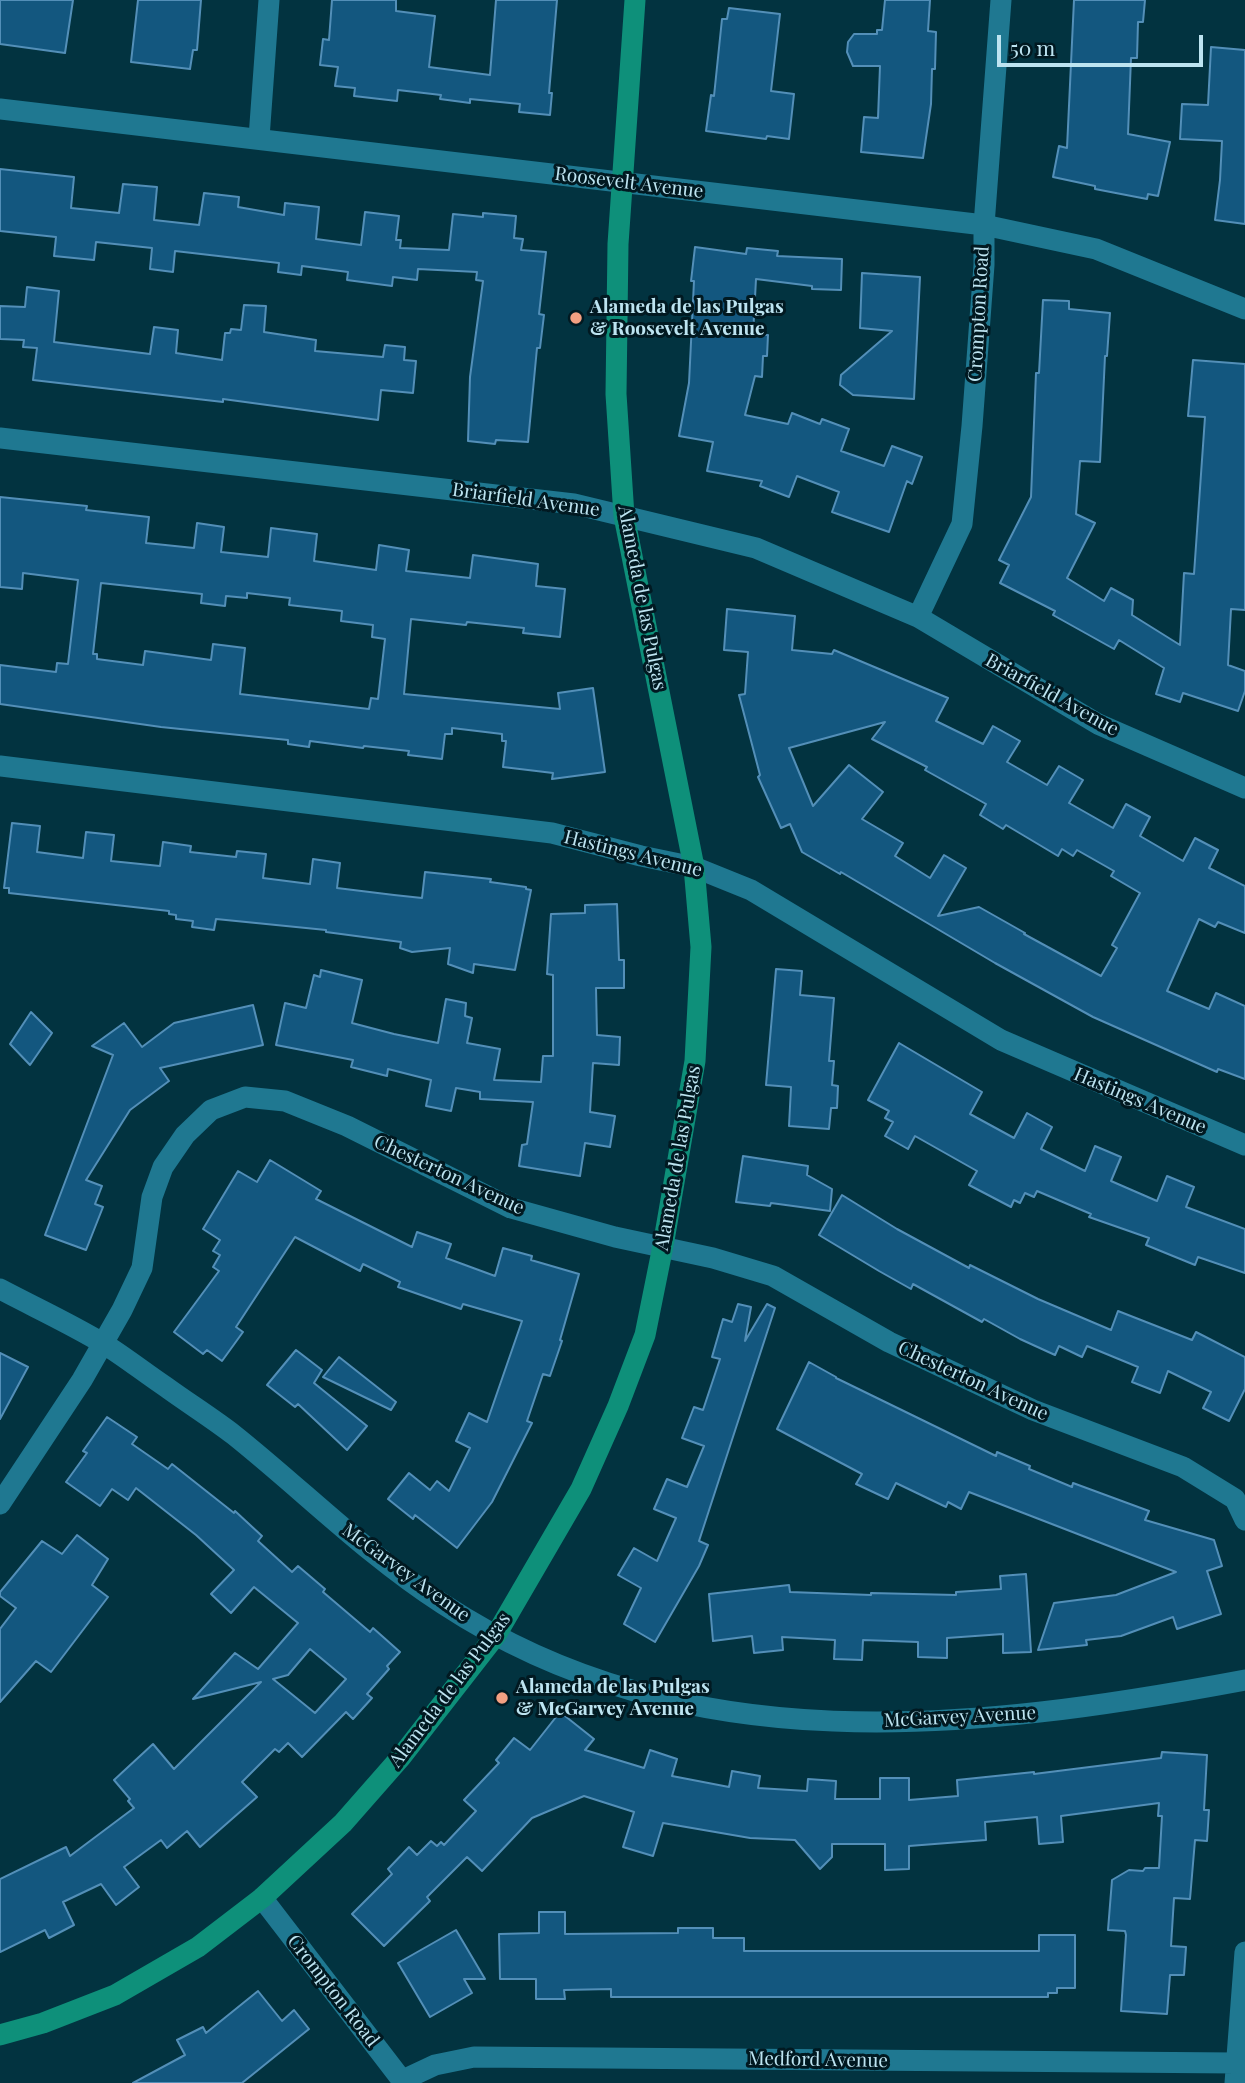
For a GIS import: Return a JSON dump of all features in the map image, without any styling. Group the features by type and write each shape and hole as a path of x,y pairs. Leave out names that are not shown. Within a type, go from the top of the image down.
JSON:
{"main road":[{"name":"Alameda de las Pulgas","path":"0,2035 43,2023 115,1995 198,1947 262,1898 352,1814 401,1757 496,1635 581,1489 618,1406 645,1335 695,1061 701,947 694,867 624,516 616,394 616,296 635,0"}],"street":[{"path":"259,138 269,0"},
{"name":"Crompton Road","path":"918,617 962,524 984,265 984,225 1001,0"},
{"name":"Roosevelt Avenue","path":"0,109 984,225 1096,249 1245,309"},
{"name":"Briarfield Avenue","path":"0,438 574,503 756,548 918,617 1098,724 1245,788"},
{"name":"Hastings Avenue","path":"0,766 552,833 694,867 751,890 1001,1040 1245,1145"},
{"name":"Chesterton Avenue","path":"0,1504 104,1344 142,1268 152,1197 163,1167 185,1135 211,1110 245,1097 285,1101 346,1126 511,1208 614,1237 713,1258 773,1276 889,1342 1021,1405 1183,1467 1235,1499 1245,1520"},
{"name":"McGarvey Avenue","path":"0,1289 104,1344 232,1434 360,1542 442,1604 547,1660 621,1688 699,1708 805,1721 920,1723 1026,1715 1130,1702 1245,1680"},
{"name":"Crompton Road","path":"262,1898 403,2082"},
{"path":"1236,2073 1245,1952"},
{"name":"Medford Avenue","path":"403,2082 435,2065 474,2057 1236,2073"}],"building":[{"path":"0,0 73,0 65,53 0,44"},
{"path":"138,0 201,0 197,50 193,50 190,69 131,62"},
{"path":"332,0 396,0 396,11 435,16 429,67 490,75 496,0 557,0 549,93 552,93 550,115 519,112 520,104 470,99 470,103 440,99 441,95 398,90 397,101 354,96 355,88 335,86 338,67 320,65 323,39 329,40"},
{"path":"885,0 930,0 928,31 936,32 935,69 932,69 931,104 923,158 861,152 864,117 878,118 880,66 853,66 847,52 848,42 854,34 877,34 877,30 882,30"},
{"path":"1074,0 1145,0 1143,22 1138,22 1137,58 1131,58 1128,134 1170,142 1158,196 1148,194 1147,199 1095,189 1095,186 1053,177 1059,146 1067,148"},
{"path":"729,8 780,14 771,91 794,94 789,139 767,136 766,139 706,131 711,95 714,96 722,19 727,19"},
{"path":"1211,47 1245,50 1245,224 1215,220 1222,141 1180,139 1182,104 1208,105"},
{"path":"0,169 74,177 71,208 119,213 123,184 157,187 154,220 199,225 204,193 239,197 238,207 284,215 285,203 319,207 316,239 361,245 365,212 399,216 396,240 401,240 400,248 449,250 453,214 516,216 514,238 523,239 521,250 546,252 539,314 544,315 540,348 537,348 528,442 496,440 495,444 468,441 470,377 483,281 476,280 477,272 418,269 417,280 393,277 392,286 347,280 348,272 302,266 301,275 278,272 279,263 175,251 173,272 150,269 152,248 96,242 94,260 54,256 56,237 0,231"},
{"path":"695,247 746,254 747,248 778,251 777,256 842,259 841,290 812,289 812,286 756,279 753,335 768,335 767,356 763,356 762,377 755,376 745,415 788,424 792,413 820,424 822,419 849,429 841,451 884,466 892,446 922,457 912,484 907,481 889,532 832,512 839,492 797,476 789,497 760,486 762,481 707,471 713,442 679,436 689,383 694,281 691,281"},
{"path":"862,273 920,277 914,399 853,395 840,385 841,375 892,331 860,328"},
{"path":"27,287 59,291 54,342 150,354 154,327 178,330 176,353 222,360 225,333 230,333 231,329 241,330 244,305 266,306 264,332 316,340 315,351 383,357 385,345 405,347 404,360 416,361 413,393 381,390 378,420 223,399 223,402 33,380 37,348 23,347 24,340 0,339 0,306 25,307"},
{"path":"1043,300 1069,301 1069,309 1110,313 1105,356 1100,462 1080,461 1076,514 1095,523 1067,578 1104,601 1111,588 1133,600 1132,615 1180,645 1184,573 1194,574 1205,417 1188,416 1193,360 1245,364 1245,610 1231,609 1228,665 1245,671 1245,691 1238,711 1183,693 1180,702 1156,694 1164,668 1119,640 1114,649 1053,615 1055,611 1000,583 1009,565 999,560 1031,497 1036,373 1039,373"},
{"path":"0,497 87,506 86,510 149,517 146,543 194,548 197,523 224,527 221,552 268,557 271,528 317,534 314,561 376,570 379,545 409,550 406,571 470,578 473,555 538,564 536,586 565,589 560,637 523,633 524,628 411,619 404,694 560,709 558,693 593,688 605,772 552,779 553,773 503,767 506,741 502,741 502,734 452,728 452,734 445,734 442,759 408,755 409,751 310,741 309,747 288,744 288,740 161,727 0,704 0,665 56,672 57,663 68,664 78,580 23,573 22,589 0,587","holes":["101,583 202,594 201,603 225,606 226,596 247,598 247,593 290,598 289,605 342,611 341,621 373,625 372,637 385,639 378,699 371,698 369,709 240,694 245,648 213,644 211,660 145,651 143,665 97,659 97,654 93,654"]},
{"path":"727,609 795,616 792,650 832,654 834,650 948,698 936,721 983,744 993,726 1020,741 1007,762 1047,785 1059,766 1083,780 1069,803 1113,828 1126,804 1150,817 1140,836 1183,861 1195,838 1218,850 1209,868 1245,886 1245,933 1218,922 1215,927 1199,919 1167,991 1209,1009 1216,993 1245,1006 1245,1079 1218,1069 1217,1072 1093,1017 802,852 790,824 781,828 758,777 760,775 739,695 745,694 748,652 724,650","holes":["885,722 872,739 927,767 925,770 986,804 980,815 1003,829 1006,825 1058,856 1062,849 1073,856 1077,850 1114,871 1111,876 1140,893 1112,945 1117,948 1101,976 979,907 938,916 966,868 944,855 930,878 895,856 903,843 862,819 883,792 849,765 813,806 789,748"]},
{"path":"12,823 40,826 37,852 83,858 86,832 114,835 111,861 160,866 163,842 191,846 190,852 236,857 237,851 266,854 263,878 310,884 313,859 340,863 337,888 422,898 425,872 491,879 490,882 526,887 531,890 515,970 474,964 473,973 448,964 450,948 412,952 400,948 401,942 326,930 216,919 214,930 192,927 193,921 176,919 176,915 169,914 169,911 9,893 9,888 4,888"},
{"path":"617,904 619,960 624,960 624,988 596,988 597,1035 620,1037 619,1065 593,1063 590,1112 615,1116 610,1147 585,1143 580,1176 519,1166 522,1145 527,1144 533,1102 480,1099 480,1092 456,1088 451,1111 426,1106 431,1080 388,1069 387,1076 351,1067 353,1060 276,1045 285,1003 306,1008 314,975 320,977 321,970 362,980 352,1023 394,1034 438,1043 446,999 466,1003 465,1016 472,1018 467,1043 500,1049 494,1080 541,1082 543,1056 553,1056 553,975 547,974 551,914 585,913 585,905"},
{"path":"776,969 802,971 800,995 834,998 829,1061 834,1061 832,1085 838,1086 837,1108 831,1108 829,1129 789,1126 791,1087 766,1085"},
{"path":"253,1005 263,1045 160,1068 169,1081 130,1110 86,1180 102,1186 95,1204 103,1207 86,1250 45,1235 113,1055 92,1046 124,1023 142,1047 174,1023"},
{"path":"31,1012 52,1033 30,1065 10,1044"},
{"path":"899,1043 982,1092 970,1114 1014,1138 1027,1113 1052,1127 1041,1149 1085,1171 1095,1146 1121,1157 1111,1181 1157,1201 1167,1176 1194,1187 1186,1207 1245,1229 1245,1273 1198,1257 1195,1265 1146,1245 1149,1238 1089,1217 1091,1214 1037,1191 1034,1197 1025,1193 1020,1203 1014,1200 1011,1207 969,1185 977,1171 915,1136 908,1149 885,1136 893,1122 885,1118 889,1111 868,1100"},
{"path":"743,1156 808,1166 807,1175 832,1189 830,1211 771,1203 770,1206 736,1202"},
{"path":"270,1160 321,1191 316,1199 412,1247 417,1232 451,1244 446,1258 495,1276 503,1248 532,1256 531,1260 579,1274 550,1376 543,1374 527,1421 532,1423 492,1502 457,1548 415,1515 413,1519 388,1499 409,1473 430,1490 437,1481 449,1491 470,1448 456,1441 469,1413 487,1422 522,1321 463,1304 461,1309 398,1287 400,1282 363,1264 360,1271 295,1237 236,1327 243,1332 222,1361 207,1350 203,1354 174,1332 219,1271 213,1267 220,1255 213,1251 220,1240 203,1229 238,1171 257,1182"},
{"path":"842,1195 969,1268 970,1265 1038,1299 1111,1330 1118,1311 1192,1340 1196,1332 1245,1357 1245,1389 1229,1421 1203,1408 1211,1392 1168,1371 1160,1393 1132,1382 1138,1367 1087,1346 1082,1357 1059,1346 1055,1355 984,1319 982,1322 913,1284 911,1289 879,1271 819,1235"},
{"path":"738,1304 751,1307 745,1341 767,1304 775,1308 699,1541 708,1545 699,1566 655,1642 624,1624 641,1588 618,1575 634,1548 657,1561 676,1518 654,1509 667,1479 687,1487 704,1446 682,1438 694,1407 703,1410 720,1359 712,1357 723,1319 732,1322"},
{"path":"296,1350 322,1370 314,1383 367,1426 347,1450 298,1404 295,1407 267,1385"},
{"path":"0,1353 28,1367 0,1419"},
{"path":"339,1357 396,1402 391,1410 323,1377"},
{"path":"809,1362 836,1378 996,1456 997,1452 1072,1487 1073,1483 1149,1511 1145,1520 1214,1540 1222,1566 1207,1571 1221,1614 1177,1629 1173,1617 1121,1636 1086,1640 1087,1645 1038,1650 1054,1603 1116,1595 1176,1572 969,1492 961,1509 948,1502 946,1507 896,1483 888,1499 856,1484 862,1474 777,1429"},
{"path":"107,1417 137,1437 132,1444 168,1469 172,1464 234,1513 235,1511 262,1536 258,1541 292,1572 298,1566 325,1589 323,1592 370,1632 373,1628 400,1652 367,1694 372,1698 353,1719 346,1712 302,1757 288,1743 279,1752 275,1749 242,1782 257,1797 200,1847 187,1831 167,1848 161,1840 124,1867 139,1887 116,1905 101,1884 63,1902 74,1925 49,1938 45,1930 0,1952 0,1879 66,1847 70,1856 134,1808 114,1780 153,1744 174,1769 261,1682 193,1699 235,1653 258,1669 298,1623 254,1587 231,1613 211,1594 234,1570 196,1535 136,1488 128,1500 112,1489 100,1506 66,1482 87,1453 83,1451","holes":["310,1649 346,1679 315,1713 273,1679 288,1675"]},
{"path":"77,1535 108,1559 92,1585 108,1597 51,1672 36,1661 0,1702 0,1629 16,1608 0,1596 0,1592 42,1541 62,1554"},
{"path":"1026,1574 1031,1652 1003,1653 1003,1634 947,1638 947,1658 918,1657 918,1642 863,1640 862,1660 834,1659 835,1640 782,1637 783,1650 754,1653 752,1636 713,1641 709,1594 789,1585 790,1592 956,1595 956,1592 1001,1589 1000,1576"},
{"path":"560,1712 594,1739 585,1750 644,1768 650,1750 677,1759 672,1776 729,1787 732,1771 760,1776 758,1788 807,1791 808,1779 836,1781 835,1799 880,1799 880,1778 909,1778 909,1800 958,1796 957,1780 1034,1774 1161,1758 1162,1752 1207,1755 1204,1810 1209,1810 1207,1841 1195,1840 1190,1899 1174,1898 1171,1946 1186,1947 1184,1975 1170,1975 1167,2014 1121,2011 1126,1935 1125,1931 1108,1930 1112,1880 1129,1870 1159,1868 1162,1816 1158,1816 1159,1803 1061,1816 1063,1842 1039,1844 1037,1817 985,1822 986,1840 909,1846 909,1869 885,1870 885,1844 832,1844 832,1857 820,1869 795,1840 750,1838 663,1823 653,1856 623,1847 634,1812 584,1796 532,1818 482,1871 467,1857 427,1897 430,1901 384,1946 352,1914 392,1874 388,1869 409,1847 417,1855 431,1841 437,1846 441,1842 444,1845 476,1811 464,1800 499,1763 496,1760 514,1738 530,1750"},
{"path":"539,1912 565,1912 565,1934 678,1933 678,1928 713,1928 713,1938 744,1938 744,1951 1039,1951 1039,1935 1075,1935 1075,1988 1057,1988 1057,1993 1048,1993 1048,1997 611,1997 611,1989 564,1990 565,1999 536,1999 536,1979 500,1979 499,1934 539,1933"},
{"path":"456,1930 485,1979 464,1979 472,1993 430,2017 398,1963"},
{"path":"258,1991 282,2021 294,2010 309,2029 242,2083 133,2083 185,2055 177,2040 203,2027 206,2033"}],"place":[{"name":"Alameda de las Pulgas & Roosevelt Avenue","path":"576,318"},
{"name":"Alameda de las Pulgas & McGarvey Avenue","path":"502,1698"}]}
